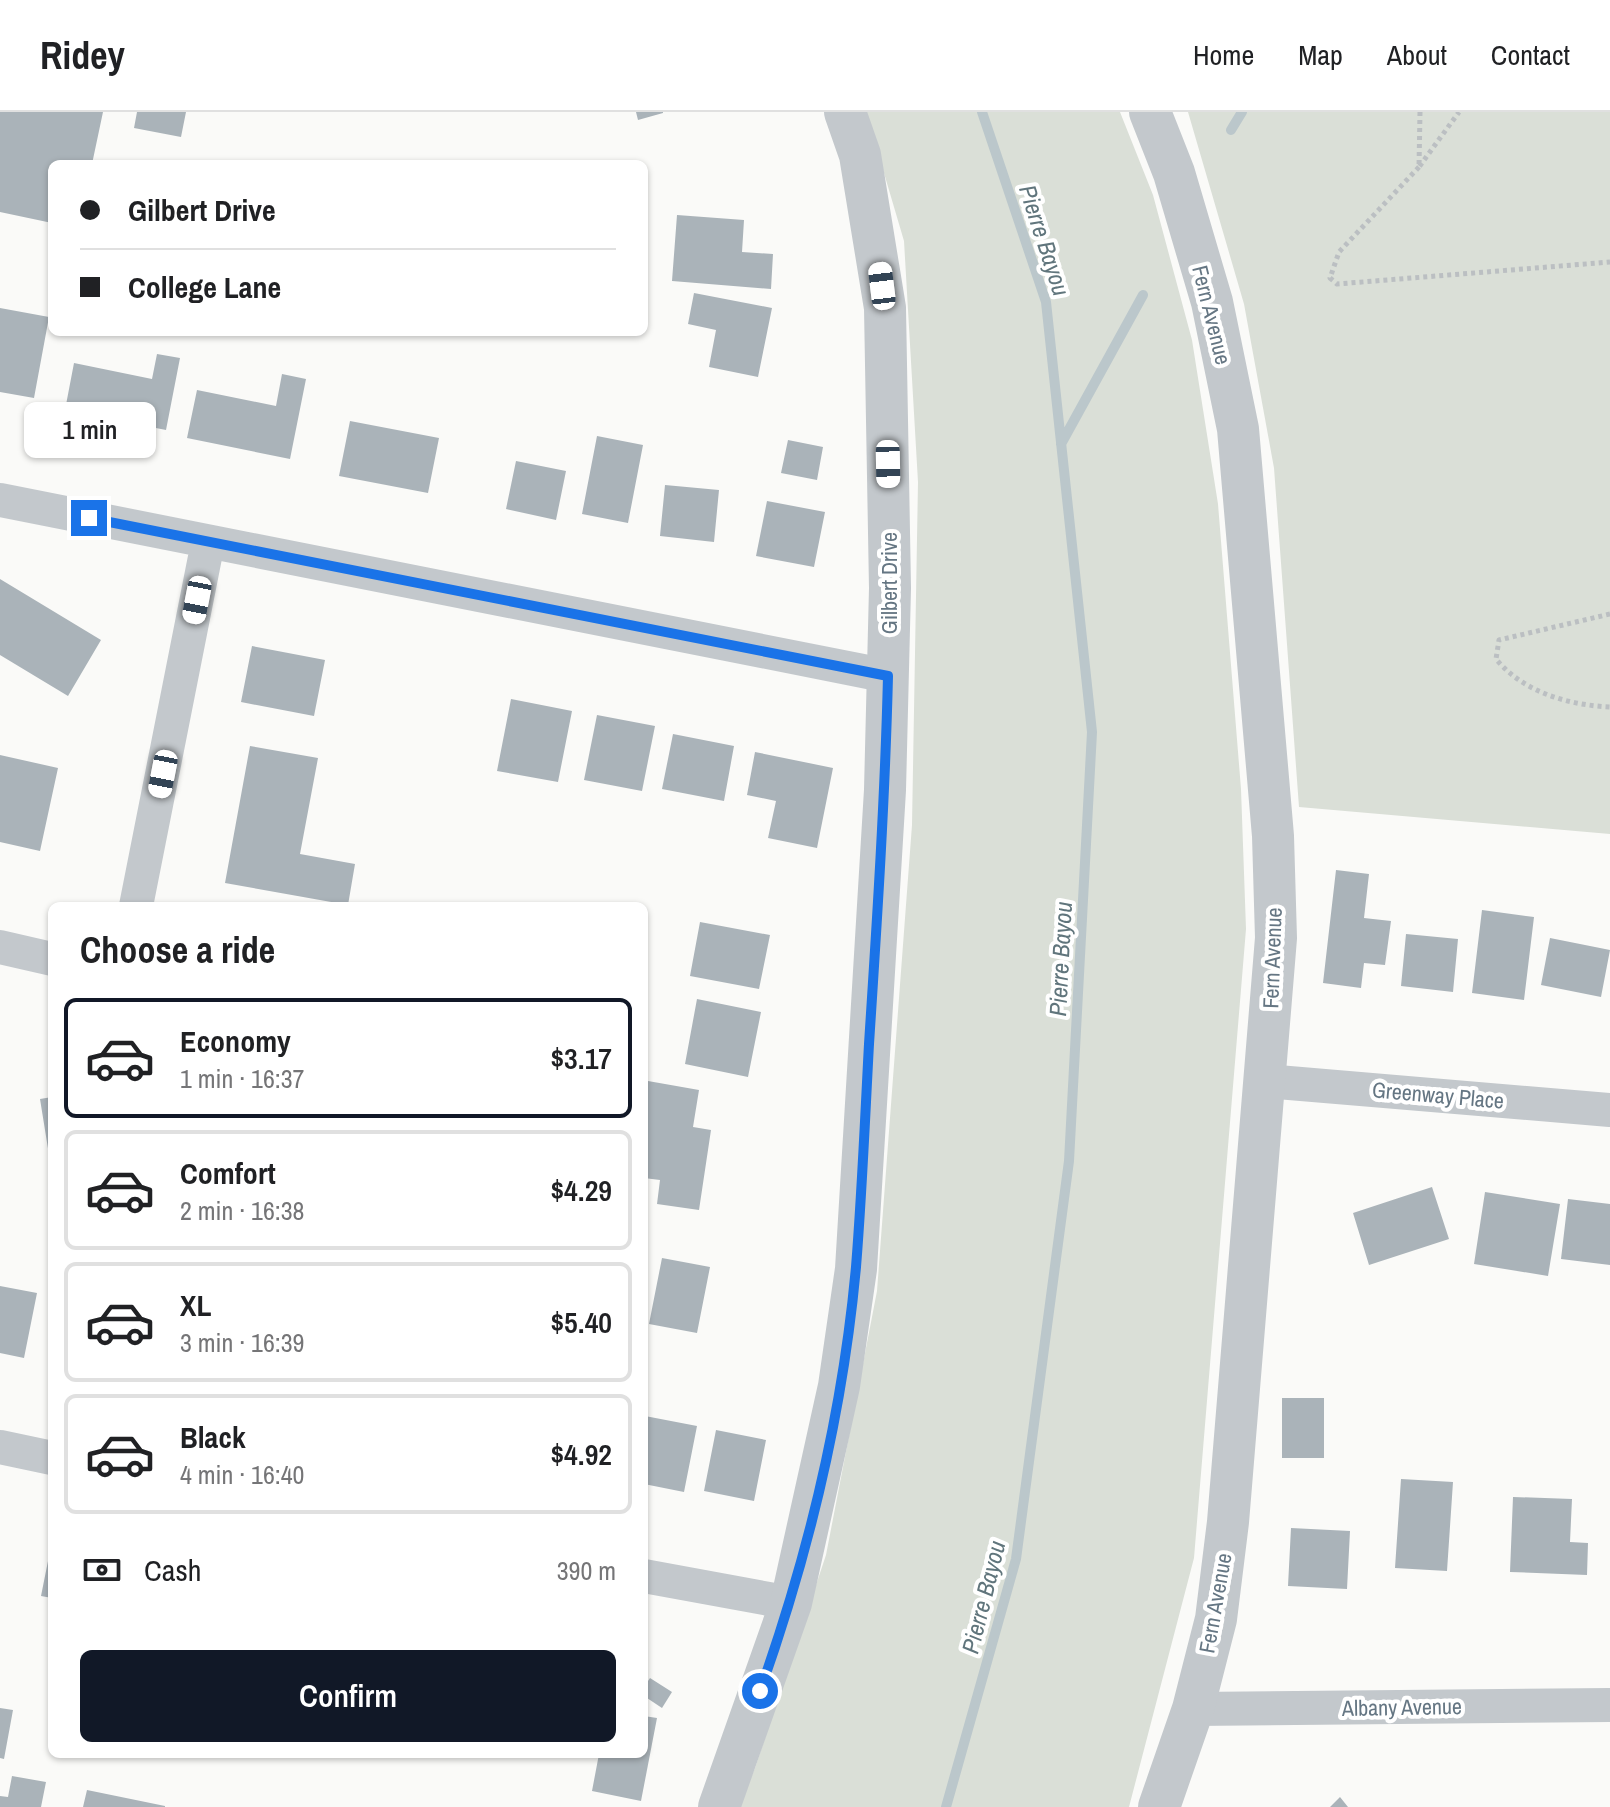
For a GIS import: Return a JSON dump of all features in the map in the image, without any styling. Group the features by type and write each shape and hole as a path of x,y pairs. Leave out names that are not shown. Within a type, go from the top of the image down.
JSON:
{"street":[{"name":"Gilbert Drive","path":"719,1807 791,1603 839,1386 856,1269 885,790 890,588 885,308 860,155 845,112"},
{"name":"Fern Avenue","path":"1150,112 1174,173 1212,302 1238,429 1273,836 1276,938 1228,1522 1216,1619 1193,1709 1159,1807"},
{"path":"0,500 888,676"},
{"path":"137,902 208,542"},
{"path":"0,947 48,958"},
{"name":"Greenway Place","path":"1265,1081 1610,1110"},
{"path":"0,1447 48,1457"},
{"path":"648,1577 791,1603"},
{"name":"Albany Avenue","path":"1193,1709 1610,1705"}],"path":[{"path":"1419,167 1420,112"},
{"path":"1459,112 1419,167 1339,252 1330,278 1337,284 1610,262"},
{"path":"1610,614 1499,640 1496,659 1512,679 1576,706 1610,707"}],"shaded area":[{"path":"866,112 1120,112 1153,195 1192,340 1218,504 1241,789 1246,929 1194,1558 1129,1807 738,1807 755,1768 826,1555 877,1291 912,825 918,482 904,241"},
{"path":"1188,112 1610,112 1610,834 1299,807 1274,468 1244,304"}],"building":[{"path":"0,112 103,112 93,160 48,160 48,222 0,212"},
{"path":"137,112 186,112 181,137 134,128"},
{"path":"636,112 663,112 663,113 638,120"},
{"path":"677,215 744,220 742,252 773,254 771,289 672,281"},
{"path":"694,293 772,308 758,377 709,367 716,330 688,324"},
{"path":"0,308 48,317 34,398 0,392"},
{"path":"157,354 180,358 166,430 65,410 74,363 152,379"},
{"path":"282,374 306,379 290,459 187,438 197,390 276,406"},
{"path":"350,421 439,438 428,493 339,476"},
{"path":"597,436 643,445 628,523 582,514"},
{"path":"788,440 823,447 817,480 781,473"},
{"path":"516,461 566,471 556,520 506,509"},
{"path":"665,485 719,490 714,542 660,536"},
{"path":"767,501 825,512 814,567 756,556"},
{"path":"0,579 101,640 68,696 0,655"},
{"path":"252,646 325,660 314,716 241,702"},
{"path":"511,699 572,711 558,782 497,771"},
{"path":"597,715 655,726 642,791 584,780"},
{"path":"673,734 734,746 724,801 662,789"},
{"path":"250,746 318,758 300,854 355,864 349,902 331,902 225,883"},
{"path":"755,752 833,768 817,848 768,838 776,801 747,795"},
{"path":"0,755 58,768 40,851 0,842"},
{"path":"1336,870 1369,874 1364,918 1391,921 1385,965 1364,963 1361,988 1323,983"},
{"path":"1482,910 1534,917 1524,1000 1472,993"},
{"path":"700,922 770,935 759,989 690,976"},
{"path":"1406,934 1458,939 1453,992 1401,986"},
{"path":"1550,938 1610,950 1601,997 1541,985"},
{"path":"697,999 761,1012 748,1077 685,1064"},
{"path":"648,1081 699,1090 693,1127 711,1130 699,1210 657,1204 660,1180 648,1178"},
{"path":"48,1098 48,1149 40,1099"},
{"path":"1432,1187 1449,1239 1369,1265 1353,1213"},
{"path":"1485,1192 1560,1204 1548,1276 1474,1264"},
{"path":"1568,1199 1610,1204 1610,1265 1561,1259"},
{"path":"662,1258 710,1267 697,1333 649,1324"},
{"path":"0,1286 37,1293 24,1358 0,1353"},
{"path":"1282,1398 1324,1398 1324,1458 1282,1458"},
{"path":"648,1417 697,1426 684,1492 648,1485"},
{"path":"716,1430 766,1440 754,1501 704,1491"},
{"path":"1401,1479 1453,1482 1447,1571 1395,1568"},
{"path":"1513,1497 1572,1499 1570,1542 1588,1543 1587,1575 1510,1572"},
{"path":"1291,1528 1350,1531 1347,1589 1288,1586"},
{"path":"48,1561 48,1597 41,1596"},
{"path":"650,1678 672,1692 662,1708 648,1699"},
{"path":"0,1708 13,1710 4,1759 0,1758"},
{"path":"648,1717 657,1718 641,1801 592,1791 598,1758 648,1758"},
{"path":"12,1776 46,1782 41,1807 0,1807 0,1796 8,1797"},
{"path":"87,1790 165,1806 165,1807 83,1807"},
{"path":"1340,1797 1348,1807 1330,1807"}],"waterway":[{"name":"Pierre Bayou","path":"946,1807 1016,1559 1069,1161 1092,732 1046,302 982,112"},
{"path":"1231,130 1242,112"},
{"path":"1061,444 1143,295"}],"route":[{"path":"89,518 888,676 885,790 856,1269 839,1386 813,1512 791,1603 760,1691"}]}
